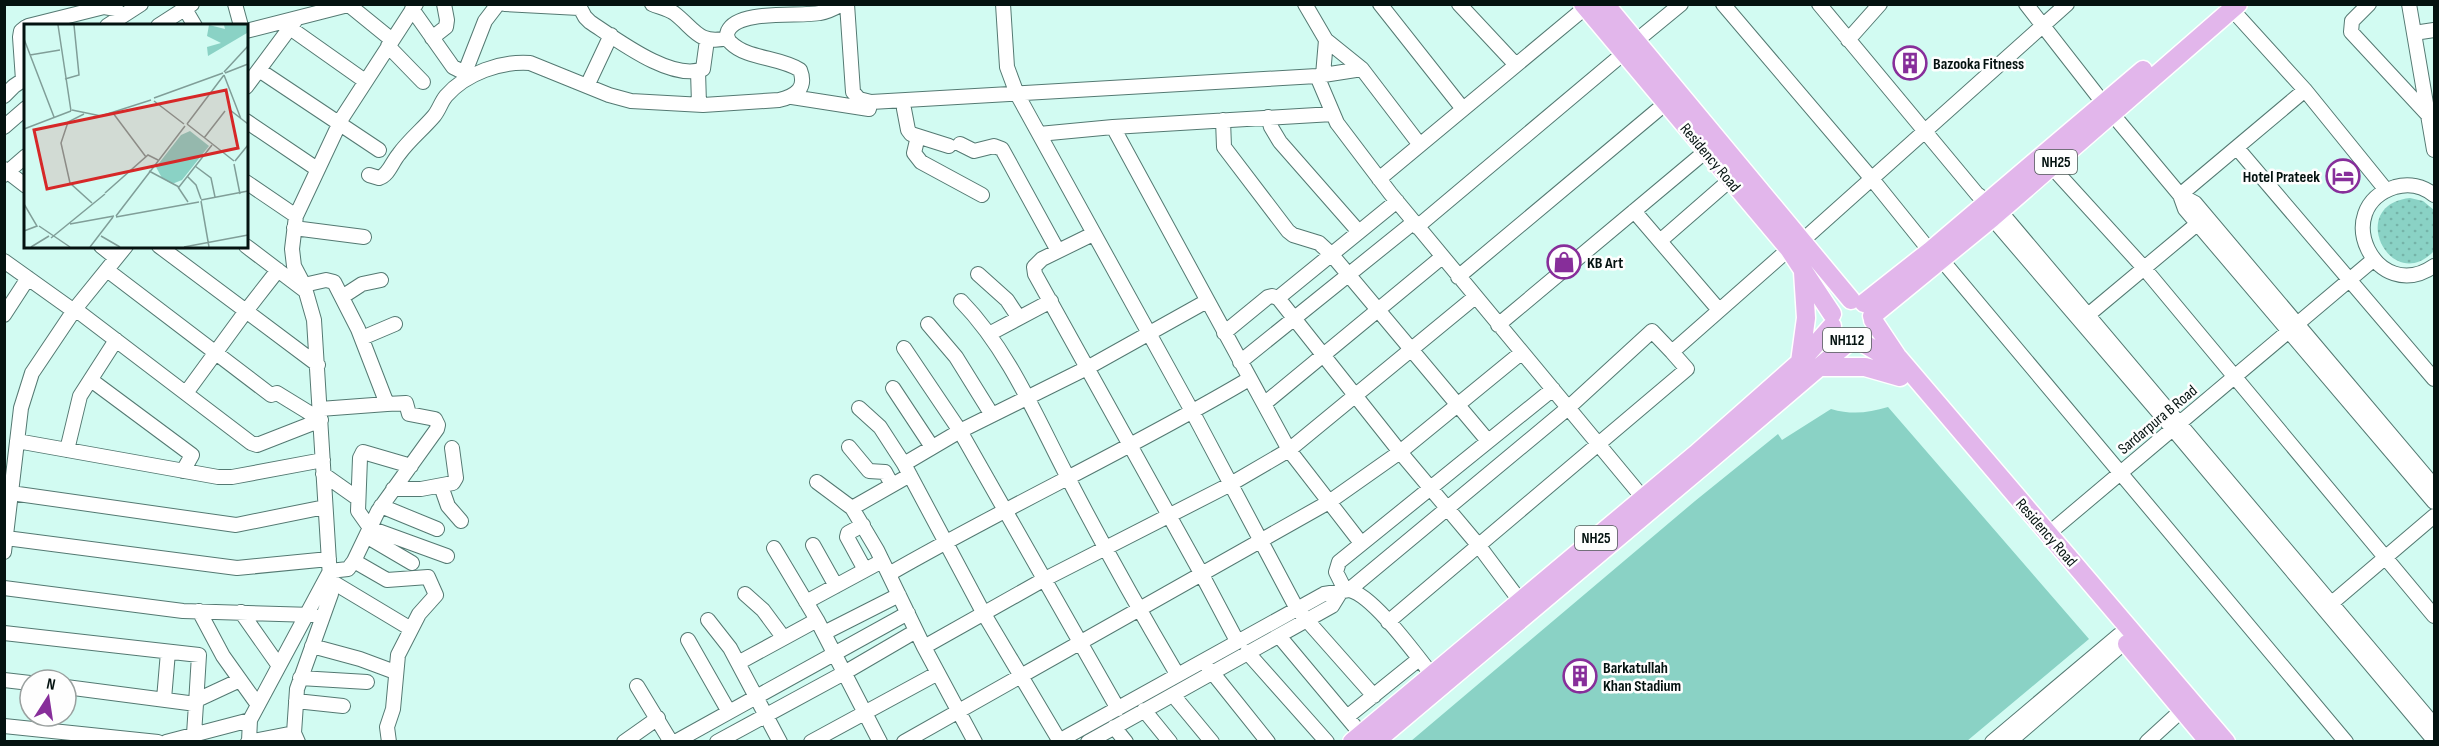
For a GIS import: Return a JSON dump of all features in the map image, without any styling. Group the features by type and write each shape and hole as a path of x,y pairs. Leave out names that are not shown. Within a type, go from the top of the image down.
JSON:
{"main road":[{"name":"Residency Road","path":"1584,6 1630,47 1796,245 1803,269 1832,320"},
{"name":"Residency Road","path":"1611,6 1630,47 1666,103 1730,180 1865,310 1897,356 2226,741"},
{"name":"NH25","path":"1865,310 1936,255 1988,206 2230,6"},
{"name":"NH25","path":"1988,206 2051,166 2108,109"},
{"path":"1803,269 1808,365 1865,367 1902,378"},
{"name":"NH112","path":"1840,304 1865,310 1867,334 1854,340 1839,336 1832,320 1840,304"},
{"name":"NH25","path":"1363,739 1524,607 1704,465 1808,365 1832,320"},
{"name":"Residency Road","path":"1854,340 1878,352 1902,378 2209,741"},
{"name":"NH25","path":"1363,739 1432,675 1524,607 1643,498 1808,365 1854,340"}],"street":[{"path":"110,24 141,4"},
{"path":"235,4 240,24"},
{"path":"432,38 446,27 444,4"},
{"path":"330,571 250,720 248,741 296,737 296,701 300,678 326,615 331,594 330,571 325,507 318,364 314,320 305,288 294,266 295,222 339,124 414,7 432,38 453,67 461,71 465,69 485,21 498,4"},
{"path":"505,4 579,6 590,22 662,65 682,71 703,69 706,40"},
{"path":"652,4 672,11 691,31 706,40 728,38"},
{"path":"792,97 799,91 802,84 800,70 786,62 761,56 733,45 728,38 729,28 743,18 824,13 842,4"},
{"path":"847,4 851,83 855,96 871,102 1320,75 1362,69"},
{"path":"1003,4 1007,67 1017,94 1302,615 1374,696"},
{"path":"1305,4 1326,40 1362,69 1420,145"},
{"path":"1380,4 1463,109"},
{"path":"1459,4 1516,65"},
{"path":"1240,362 1415,224 1681,4"},
{"path":"1724,4 2346,741"},
{"path":"1819,4 1924,131 2328,606 2434,725"},
{"path":"1848,40 1880,4"},
{"path":"2026,4 2108,109 2180,195 2185,209 2197,224 2434,486"},
{"path":"1672,352 1872,179 2067,4"},
{"path":"2369,4 2352,21 2351,32 2428,116"},
{"path":"2409,4 2430,99 2428,116 2434,150"},
{"path":"248,31 293,24 351,5 390,43 423,82"},
{"path":"1379,179 1584,6"},
{"path":"2230,6 2305,90 2386,190"},
{"path":"35,24 104,7 116,9 121,16"},
{"path":"161,24 189,7 194,24"},
{"path":"248,84 293,24"},
{"path":"293,24 365,81"},
{"path":"4,96 24,79 20,37 24,29"},
{"path":"2414,33 2434,30"},
{"path":"587,86 611,35"},
{"path":"1326,40 1320,75 1337,123 1458,277 1643,498"},
{"path":"369,175 379,178 386,175 407,142 434,117 445,97 457,86 486,70 517,62 531,63 631,101 699,104 779,100 792,97 867,109 904,109 938,106 955,98"},
{"path":"259,70 379,150"},
{"path":"698,71 699,104"},
{"path":"2180,195 2305,90"},
{"path":"1458,277 1666,103"},
{"path":"904,109 908,130 918,136 977,152 994,146 1002,149 1058,251"},
{"path":"4,127 24,110"},
{"path":"1039,134 1113,127 1333,114"},
{"path":"1268,117 1271,128 1280,142 1359,232"},
{"path":"1223,120 1224,147 1288,231 1293,235 1319,243 1332,255 1488,441"},
{"path":"248,122 317,169"},
{"path":"1113,127 1289,450 1361,543"},
{"path":"918,136 914,153 921,162 982,195"},
{"path":"2237,148 2434,379"},
{"path":"1498,325 1706,151"},
{"path":"24,158 6,172 24,185"},
{"path":"2051,166 2144,268 2434,616"},
{"path":"1660,241 1730,180"},
{"path":"248,184 295,222 364,237"},
{"path":"2434,195 2417,186 2401,185 2386,190 2374,200 2365,213 2362,228 2365,247 2373,260 2386,270 2401,275 2416,275 2434,266"},
{"path":"2180,195 2195,203 2434,502"},
{"path":"1278,298 1397,201"},
{"path":"1634,211 1719,310"},
{"path":"2084,318 2197,224"},
{"path":"1093,234 1042,259 1034,267 1035,274 1202,573 1237,641"},
{"path":"104,248 116,258"},
{"path":"4,261 75,310 257,445 320,414 387,404 406,403 412,416 437,421 437,429 381,506 348,569 330,571 237,568 5,545 9,488 20,418 32,374 75,310 124,248"},
{"path":"162,248 318,364"},
{"path":"248,248 305,288"},
{"path":"1264,404 1442,256"},
{"name":"Sardarpura B Road","path":"2048,534 2373,260"},
{"path":"107,270 271,395 278,393 320,414"},
{"path":"186,393 278,270"},
{"path":"978,274 1007,300 1019,318"},
{"path":"4,315 28,278"},
{"path":"305,288 330,280 342,297 362,338 387,404"},
{"path":"342,297 362,284 381,280"},
{"path":"1224,333 1268,297 1278,298 1400,452 1479,546 1524,607"},
{"path":"924,647 1044,580 1229,485 1289,450 1475,297"},
{"path":"961,301 989,334 1107,547 1139,610 1177,674"},
{"path":"989,334 1051,301"},
{"path":"852,508 892,485 932,447 1087,368 1207,301"},
{"path":"362,338 395,324"},
{"path":"928,324 956,357 992,415"},
{"path":"1345,591 1568,408 1652,331 1687,369 1388,622"},
{"path":"67,450 80,396 116,340"},
{"path":"904,348 960,431 1118,708"},
{"path":"904,741 1329,501 1400,452 1521,353"},
{"path":"889,574 1005,509 1192,412 1249,379"},
{"path":"91,380 192,454 183,471"},
{"path":"893,388 932,447"},
{"path":"1345,591 1336,572 1339,562 1553,389"},
{"path":"859,408 880,427 907,470 984,614 1065,739 1237,641 1302,615"},
{"path":"4,416 20,418"},
{"path":"17,441 218,477 323,467 357,498"},
{"path":"849,447 869,471 885,472 892,485"},
{"path":"393,489 421,489 453,483 456,478 452,448"},
{"path":"411,466 363,452 360,458 357,498 358,511 368,532 412,563"},
{"path":"817,482 852,508 863,525 924,647 975,741"},
{"path":"441,486 448,506 461,521"},
{"path":"9,488 236,525 325,507"},
{"path":"381,506 437,529"},
{"path":"2328,606 2434,516"},
{"path":"863,525 848,533 847,537 865,570"},
{"path":"368,532 447,556"},
{"path":"813,545 836,586"},
{"path":"774,548 817,620 880,741"},
{"path":"354,561 387,580 428,577 436,595 419,614 398,655 393,709 387,727 389,741"},
{"path":"806,602 882,561"},
{"path":"330,571 411,629"},
{"path":"4,588 199,611 326,615"},
{"path":"1088,741 1279,636 1324,594 1345,591 1361,595 1388,622 1432,675"},
{"path":"745,594 763,610 783,637"},
{"path":"824,633 899,595"},
{"path":"2328,606 2434,740"},
{"path":"199,611 223,656 258,705"},
{"path":"241,612 279,666"},
{"path":"637,686 673,741 908,613"},
{"path":"708,620 738,663 780,741"},
{"path":"738,663 817,620"},
{"path":"717,741 844,673 916,631"},
{"path":"4,633 199,656 223,656"},
{"path":"1279,636 1363,739"},
{"path":"2015,739 2122,639"},
{"path":"1992,741 2122,639"},
{"path":"688,640 729,712"},
{"path":"312,646 360,659 395,672"},
{"path":"164,699 168,652"},
{"path":"1247,652 1327,741"},
{"path":"194,734 199,656"},
{"path":"1347,717 1419,658"},
{"path":"1202,660 1268,741"},
{"path":"811,741 938,673"},
{"path":"300,678 367,682"},
{"path":"78,688 197,702 240,680"},
{"path":"1173,695 1212,741"},
{"path":"296,701 343,706"},
{"path":"1144,710 1170,741"},
{"path":"2147,741 2182,710"},
{"path":"627,740 658,718"},
{"path":"166,741 250,720"},
{"path":"4,726 158,741"},
{"path":"1114,727 1126,741"}],"green space":[{"path":"2410,198 2423,201 2434,210 2434,251 2418,262 2403,263 2390,256 2382,244 2378,230 2380,216 2391,204"},
{"path":"1888,407 2089,639 1967,741 1411,741 1695,501 1778,434 1782,440 1831,409 1860,412"}],"place":[{"name":"Bazooka Fitness","path":"1910,63"},
{"name":"Hotel Prateek","path":"2343,176"},
{"name":"KB Art","path":"1564,262"},
{"name":"Barkatullah Khan Stadium","path":"1580,676"}]}
